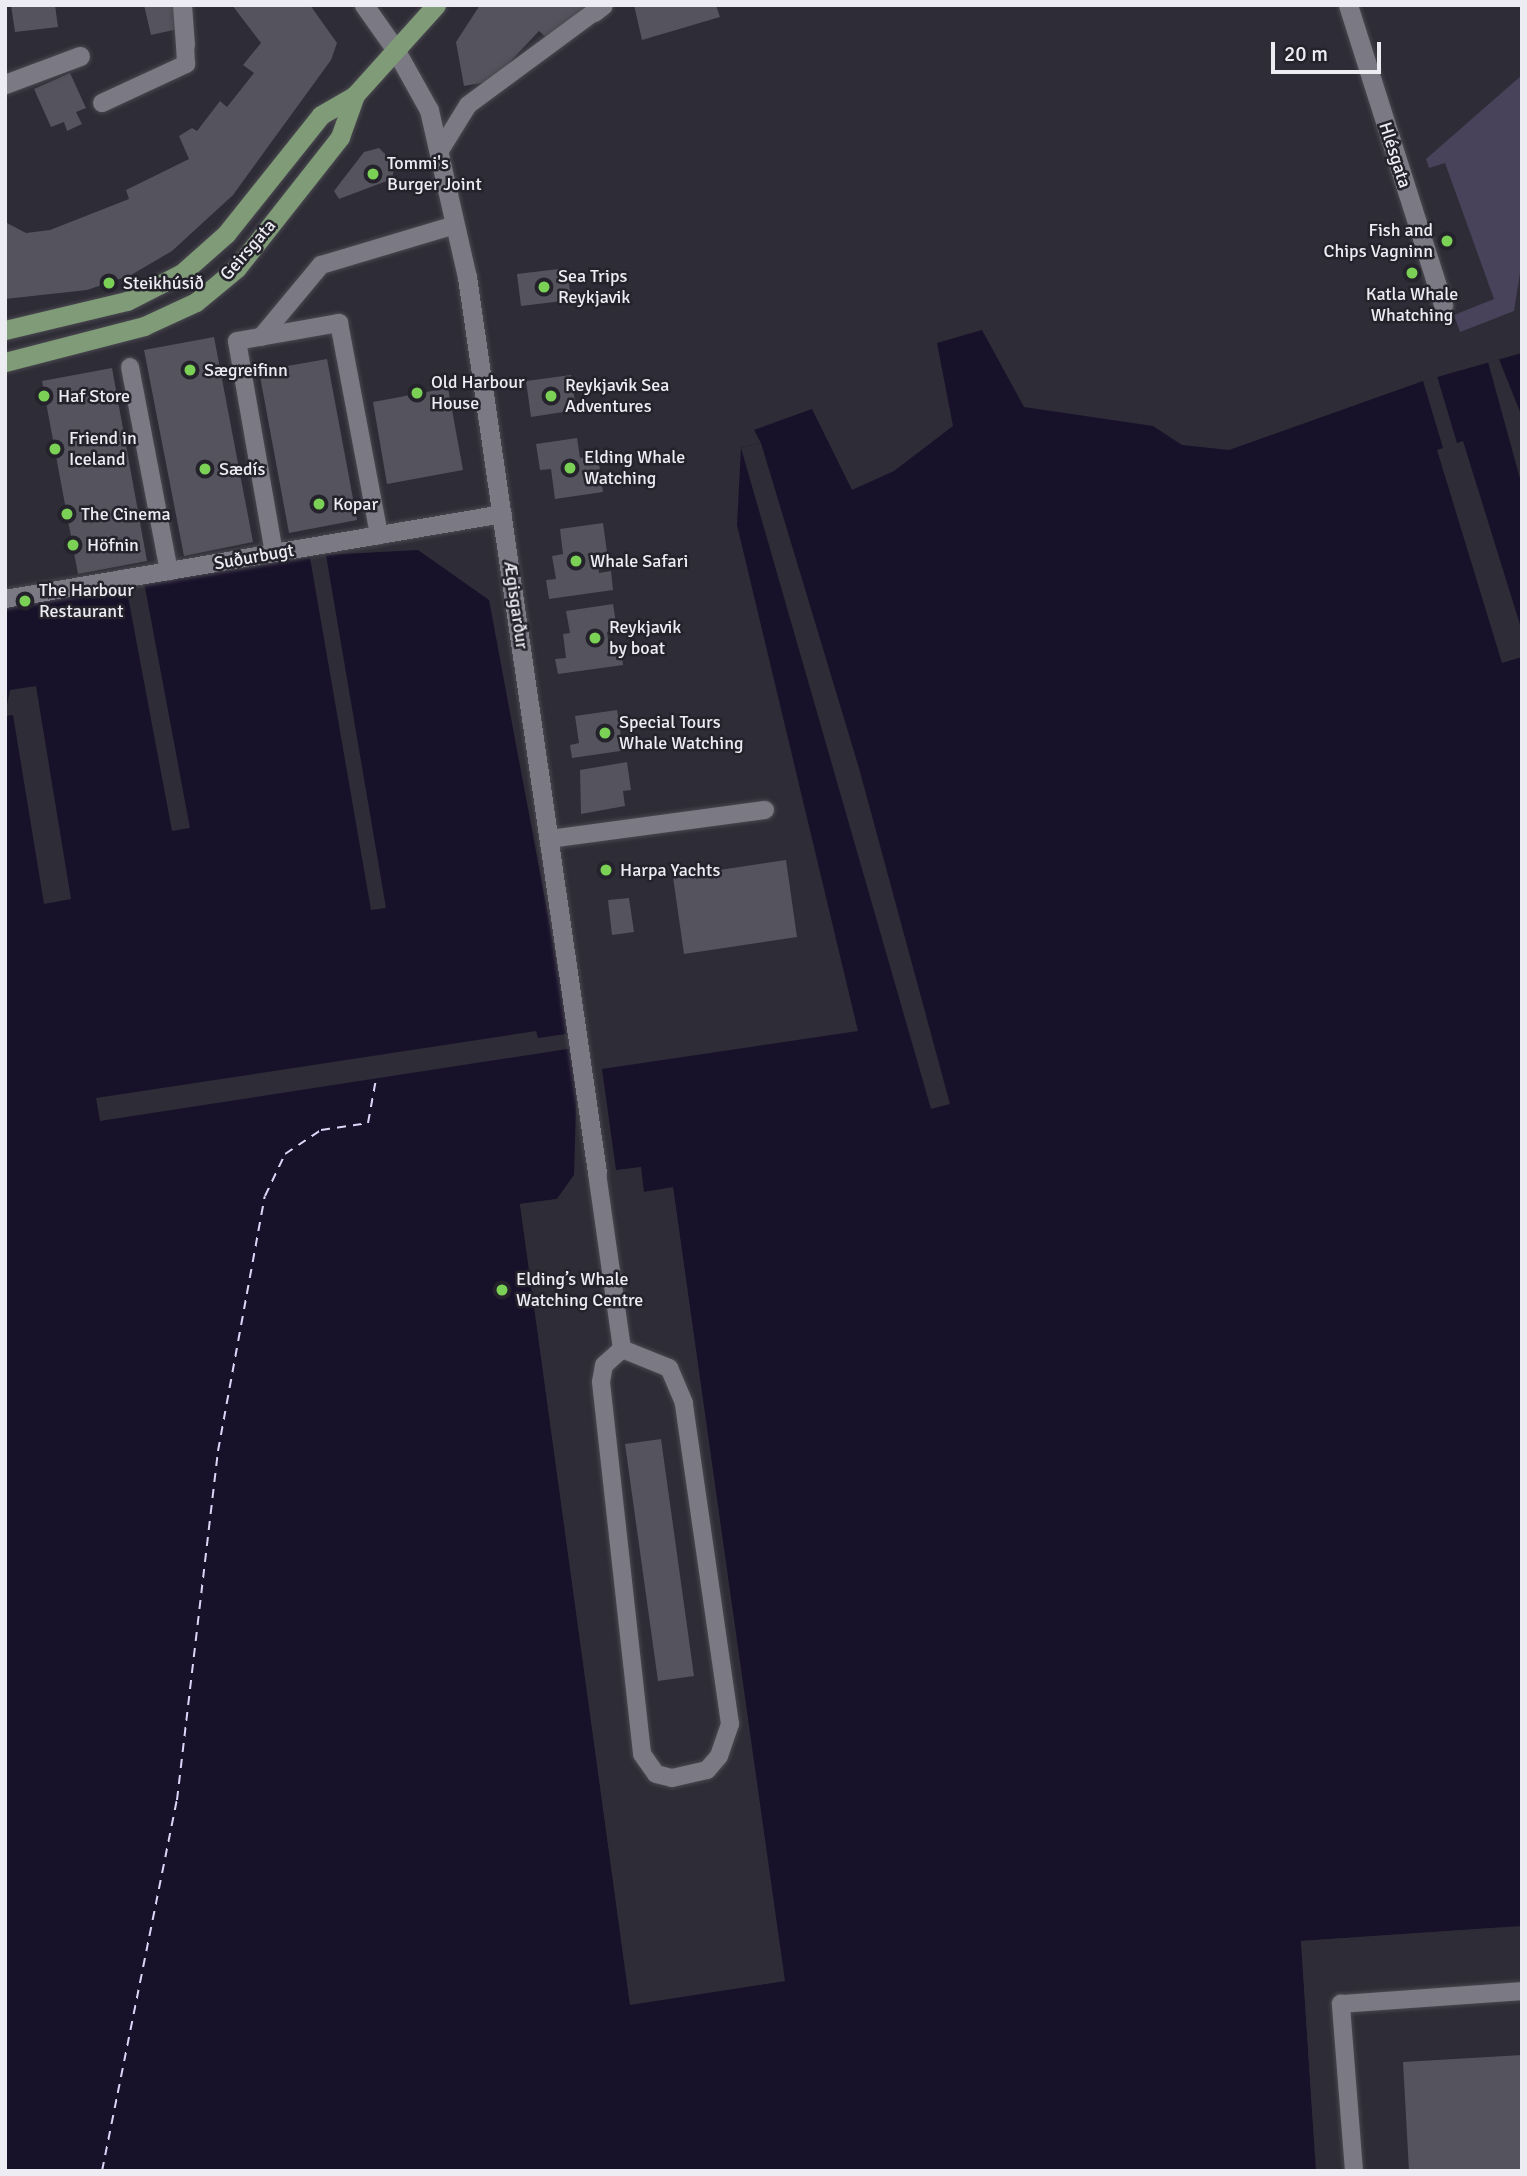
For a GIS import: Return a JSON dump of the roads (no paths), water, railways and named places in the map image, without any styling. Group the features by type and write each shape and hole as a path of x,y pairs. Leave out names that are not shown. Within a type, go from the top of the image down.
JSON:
{"main road":[{"name":"Geirsgata","path":"5,330 127,301 182,273 226,234 321,115 355,95 436,5"},
{"name":"Geirsgata","path":"5,362 144,326 196,302 237,268 340,137 355,95"}],"street":[{"path":"182,5 184,45"},
{"name":"Ægisgarður","path":"364,5 395,49 425,100 455,225 503,514 597,1173"},
{"name":"Hlésgata","path":"1348,5 1443,305"},
{"path":"5,84 80,56"}],"lane":[{"path":"439,152 468,105 599,9"},
{"path":"102,103 186,64 184,45"},
{"path":"261,337 321,265 455,225"},
{"path":"274,553 237,341 339,323 379,535"},
{"path":"130,367 169,571"},
{"name":"Suðurbugt","path":"5,599 503,514"},
{"path":"550,839 765,810"},
{"path":"597,1173 622,1349"},
{"path":"622,1349 670,1368 684,1403 730,1724 707,1770 672,1778 656,1774 642,1754 601,1382 604,1366 622,1349"},
{"path":"1354,2171 1340,2004 1522,1991"}],"place":[{"name":"Tommi's Burger Joint","path":"373,174"},
{"name":"Fish and Chips Vagninn","path":"1447,241"},
{"name":"Katla Whale Whatching","path":"1412,273"},
{"name":"Steikhúsið","path":"109,283"},
{"name":"Sea Trips Reykjavik","path":"544,287"},
{"name":"Sægreifinn","path":"190,370"},
{"name":"Old Harbour House","path":"417,393"},
{"name":"Haf Store","path":"44,396"},
{"name":"Reykjavik Sea Adventures","path":"551,396"},
{"name":"Friend in Iceland","path":"55,449"},
{"name":"Elding Whale Watching","path":"570,468"},
{"name":"Sædís","path":"205,469"},
{"name":"Kopar","path":"319,504"},
{"name":"The Cinema","path":"67,514"},
{"name":"Höfnin","path":"73,545"},
{"name":"Whale Safari","path":"576,561"},
{"name":"The Harbour Restaurant","path":"25,601"},
{"name":"Reykjavik by boat","path":"595,638"},
{"name":"Special Tours Whale Watching","path":"605,733"},
{"name":"Harpa Yachts","path":"606,870"},
{"name":"Elding’s Whale Watching Centre","path":"502,1290"}]}
